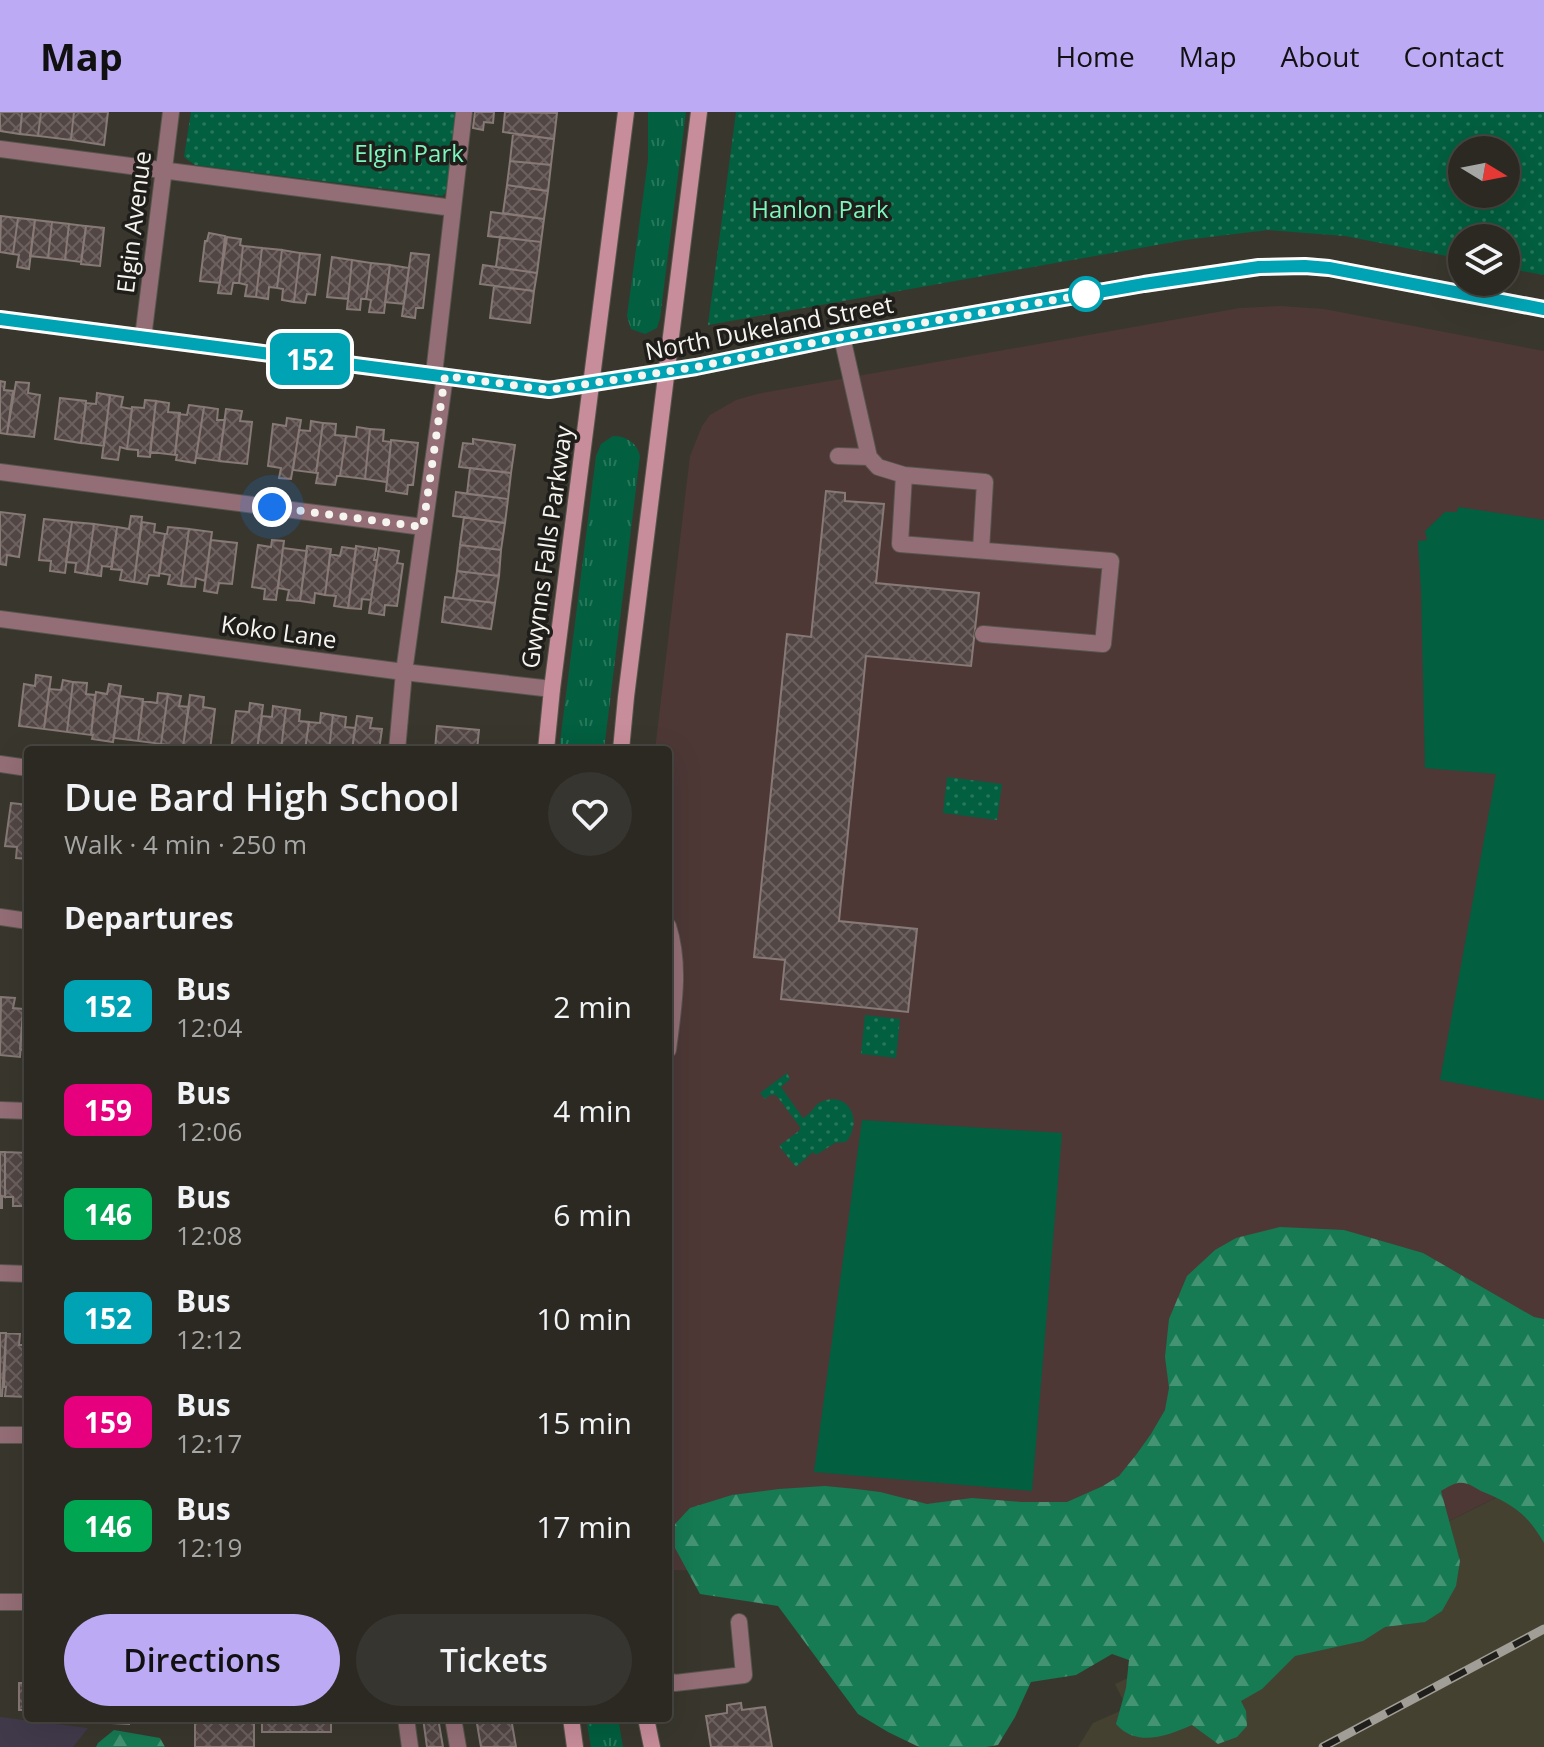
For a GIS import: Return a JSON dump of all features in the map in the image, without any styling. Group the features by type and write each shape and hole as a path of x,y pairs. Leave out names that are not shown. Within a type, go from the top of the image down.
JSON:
{"street":[{"name":"Elgin Avenue","path":"143,338 171,112"},
{"path":"397,746 440,375 464,112"},
{"name":"Gwynns Falls Parkway","path":"546,746 626,112"},
{"path":"621,746 699,112"},
{"path":"0,149 453,208"},
{"name":"North Dukeland Street","path":"0,319 549,390 666,372 842,337 1240,269 1279,266 1329,268 1544,309"},
{"path":"842,337 869,457 878,467 904,475 985,482 981,550"},
{"path":"838,456 869,457"},
{"path":"0,472 423,527"},
{"path":"904,475 900,544 1111,561 1103,644 983,634"},
{"name":"Koko Lane","path":"0,619 552,689"},
{"path":"0,764 24,767"},
{"path":"0,917 24,920"},
{"path":"672,937 675,960 672,1014"},
{"path":"0,1110 24,1111"},
{"path":"0,1273 24,1274"},
{"path":"0,1435 24,1435"},
{"path":"0,1602 24,1602"},
{"path":"672,1682 744,1675 739,1622"},
{"path":"407,1722 410,1747"},
{"path":"454,1722 458,1747"},
{"path":"572,1722 575,1747"},
{"path":"647,1722 652,1747"}],"shaded area":[{"path":"1280,306 1324,309 1544,351 1544,1495 1535,1478 1201,1644 1174,1576 672,1570 672,746 655,746 690,456 702,426 710,415 736,400 757,394 1240,308"},
{"path":"1536,1478 1544,1495 1544,1747 1078,1747 1093,1723 1127,1708 1115,1684"},
{"path":"0,1717 88,1728 73,1747 0,1747"}],"green space":[{"name":"Elgin Park","path":"191,112 458,112 448,191 442,196 195,165 184,157"},
{"path":"648,112 686,112 660,318 657,328 645,334 631,329 627,316 648,160"},
{"name":"Hanlon Park","path":"736,112 1544,112 1544,275 1520,271 1520,224 1448,224 1448,256 1345,236 1268,230 1185,240 708,325"},
{"path":"613,436 623,437 631,441 640,456 604,746 560,746 596,456 601,444"},
{"path":"1458,507 1544,520 1544,1100 1440,1080 1496,774 1425,768 1418,541 1427,540 1425,531 1445,512 1457,512"},
{"path":"947,777 1002,784 997,820 943,813"},
{"path":"865,1015 900,1019 896,1058 861,1054"},
{"path":"787,1073 790,1079 781,1087 803,1118 820,1102 832,1099 847,1105 853,1118 851,1134 846,1142 835,1143 816,1155 813,1152 796,1167 779,1146 800,1127 776,1095 765,1099 760,1093"},
{"path":"862,1120 1062,1133 1032,1491 814,1472"},
{"path":"1280,1227 1344,1230 1423,1253 1534,1317 1544,1319 1544,1543 1525,1517 1502,1500 1465,1483 1441,1491 1460,1561 1456,1586 1442,1611 1425,1622 1385,1627 1363,1641 1295,1656 1262,1689 1241,1701 1246,1711 1247,1726 1237,1737 1218,1744 1192,1725 1151,1738 1133,1736 1124,1731 1116,1724 1126,1688 1129,1660 1112,1654 1076,1675 1031,1682 998,1745 919,1747 858,1714 778,1606 700,1594 675,1548 675,1524 690,1508 732,1495 825,1486 880,1492 927,1504 972,1498 1067,1502 1119,1476 1165,1410 1169,1388 1165,1357 1169,1319 1187,1276 1215,1250 1236,1238"},
{"path":"587,1722 619,1722 623,1747 591,1747"},
{"path":"114,1730 160,1738 165,1747 96,1747"}],"building":[{"path":"0,112 22,112 20,134 0,131"},
{"path":"22,112 41,112 38,136 20,134"},
{"path":"41,112 74,112 71,140 38,136"},
{"path":"74,112 108,112 104,145 71,140"},
{"path":"475,112 494,112 493,123 484,122 483,130 473,128"},
{"path":"505,112 557,113 554,139 503,132"},
{"path":"513,134 554,139 551,165 510,161"},
{"path":"510,161 551,165 548,191 507,185"},
{"path":"507,185 548,191 544,219 503,213"},
{"path":"491,212 544,219 541,242 488,236"},
{"path":"1,216 18,218 13,254 0,252"},
{"path":"18,218 35,220 29,269 17,267 19,255 13,254"},
{"path":"35,220 52,222 48,258 30,256"},
{"path":"52,222 69,224 65,260 48,258"},
{"path":"69,224 86,226 81,262 65,260"},
{"path":"86,226 104,228 100,266 81,264"},
{"path":"209,233 225,236 220,283 200,281 205,241"},
{"path":"227,237 241,239 240,245 243,246 239,283 233,283 231,294 218,293"},
{"path":"500,237 541,242 537,273 496,267"},
{"path":"243,246 262,248 256,297 245,296 247,285 239,283"},
{"path":"262,248 282,250 277,288 269,287 268,299 256,297"},
{"path":"282,250 300,253 294,302 282,300 283,289 277,288"},
{"path":"300,253 320,255 315,295 307,294 305,303 294,302"},
{"path":"411,253 429,255 423,308 416,308 415,318 402,316"},
{"path":"332,257 352,260 348,299 327,297"},
{"path":"352,260 371,263 366,299 361,299 360,310 347,309"},
{"path":"371,263 390,265 384,313 369,312 371,300 366,299"},
{"path":"390,265 409,268 404,304 385,302"},
{"path":"483,265 537,273 534,291 480,284"},
{"path":"494,286 534,291 530,323 490,318"},
{"path":"0,381 5,382 4,390 13,391 7,434 0,433"},
{"path":"16,382 29,383 28,393 40,395 34,437 7,434"},
{"path":"97,393 110,395 104,446 81,443 86,403 96,404"},
{"path":"110,395 123,397 121,407 132,409 127,449 120,447 118,460 102,458"},
{"path":"60,398 86,401 81,443 55,439"},
{"path":"145,400 156,401 150,457 138,456 138,450 127,449 132,407 144,408"},
{"path":"156,401 169,403 168,412 180,413 175,455 150,452"},
{"path":"189,405 204,407 195,463 176,460 175,455 179,414 187,415"},
{"path":"204,407 218,409 217,420 225,420 219,461 196,458"},
{"path":"226,409 242,411 240,421 252,422 247,464 219,461"},
{"path":"287,418 301,420 291,479 279,478 281,468 268,466 273,424 286,426"},
{"path":"311,421 323,423 316,473 293,470 299,430 310,431"},
{"path":"323,423 336,424 335,435 346,436 340,476 337,476 335,485 316,483"},
{"path":"357,427 370,429 365,479 340,476 346,436 356,437"},
{"path":"370,429 384,430 383,441 391,442 387,482 365,479"},
{"path":"473,439 515,445 511,473 459,467 463,443 473,444"},
{"path":"391,440 418,443 413,485 408,485 407,494 386,491"},
{"path":"470,468 511,473 508,499 467,494"},
{"path":"826,491 845,493 845,501 884,504 876,583 979,593 971,666 866,656 839,921 917,929 908,1012 781,999 785,960 754,957 787,634 811,637"},
{"path":"456,492 508,499 505,523 453,516"},
{"path":"0,512 25,515 19,557 7,555 6,565 0,564"},
{"path":"131,516 142,517 134,582 120,580 122,570 111,569 117,527 129,529"},
{"path":"464,517 505,523 501,550 460,545"},
{"path":"44,519 72,522 65,573 50,571 51,561 39,560"},
{"path":"72,522 94,524 87,574 75,572 76,563 66,562"},
{"path":"142,522 155,524 154,532 165,534 159,576 149,575 147,584 134,582"},
{"path":"94,524 117,527 112,567 102,566 101,576 87,574"},
{"path":"168,527 189,529 181,586 168,584 170,575 159,573"},
{"path":"189,529 212,532 205,581 196,578 195,587 181,586"},
{"path":"211,540 237,543 232,584 219,583 217,593 204,591"},
{"path":"272,540 284,541 276,600 264,599 265,589 252,587 258,545 271,547"},
{"path":"460,545 501,550 499,576 457,571"},
{"path":"307,546 331,549 325,595 315,593 314,603 300,601"},
{"path":"356,546 376,549 374,560 377,560 371,600 362,599 361,609 348,608"},
{"path":"342,547 356,549 348,608 334,606 336,596 325,595 330,554 340,556"},
{"path":"283,548 307,551 300,601 287,600 289,590 278,588"},
{"path":"379,548 399,551 397,563 403,564 397,606 385,605 384,615 369,613"},
{"path":"457,571 499,576 495,603 453,598"},
{"path":"445,597 495,603 491,629 442,622"},
{"path":"36,675 51,677 44,729 19,726 24,684 35,686"},
{"path":"63,680 73,682 67,732 44,729 49,689 61,690"},
{"path":"73,682 87,683 86,694 95,695 91,735 67,732"},
{"path":"109,684 121,686 113,742 92,739 91,735 96,692 107,694"},
{"path":"158,693 168,694 161,744 138,741 143,701 157,703"},
{"path":"168,694 181,696 179,706 189,707 183,746 161,744"},
{"path":"190,695 204,697 203,707 215,709 210,746 183,746"},
{"path":"119,696 143,699 138,741 114,738"},
{"path":"250,703 263,705 258,746 232,746 236,711 249,712"},
{"path":"273,706 286,708 281,746 258,746 262,716 272,717"},
{"path":"286,708 300,710 299,721 309,722 306,746 281,746"},
{"path":"321,713 333,715 329,746 306,746 309,722 320,723"},
{"path":"333,715 346,717 345,727 355,728 353,746 329,746"},
{"path":"357,716 372,718 370,728 382,729 380,746 353,746"},
{"path":"437,726 479,730 477,746 435,746"},
{"path":"11,803 24,805 24,859 16,858 17,847 5,846"},
{"path":"1,997 15,998 13,1008 23,1009 20,1057 0,1055"},
{"path":"24,1000 24,1050 20,1049"},
{"path":"0,1152 5,1152 5,1197 2,1196 2,1208 0,1208"},
{"path":"5,1152 24,1153 24,1206 13,1206 13,1197 5,1197"},
{"path":"0,1333 6,1333 2,1396 0,1396"},
{"path":"6,1333 20,1334 19,1345 24,1345 24,1397 5,1396"},
{"path":"19,1683 24,1683 24,1710 19,1710"},
{"path":"741,1703 742,1710 765,1707 772,1747 711,1747 706,1716 727,1713 727,1705"},
{"path":"195,1722 254,1722 254,1747 195,1747"},
{"path":"262,1722 331,1722 331,1732 262,1732"},
{"path":"424,1722 439,1722 443,1747 427,1747"},
{"path":"477,1722 512,1722 516,1747 481,1747"}],"railway":[{"path":"1323,1747 1544,1629"}],"bus line":[{"name":"152","path":"0,319 549,390 696,367 842,337 1144,284 1259,267 1329,268 1544,309"}],"route":[{"path":"272,507 423,527 445,376 549,390 696,367 842,337 1089,294 1086,294"}]}
